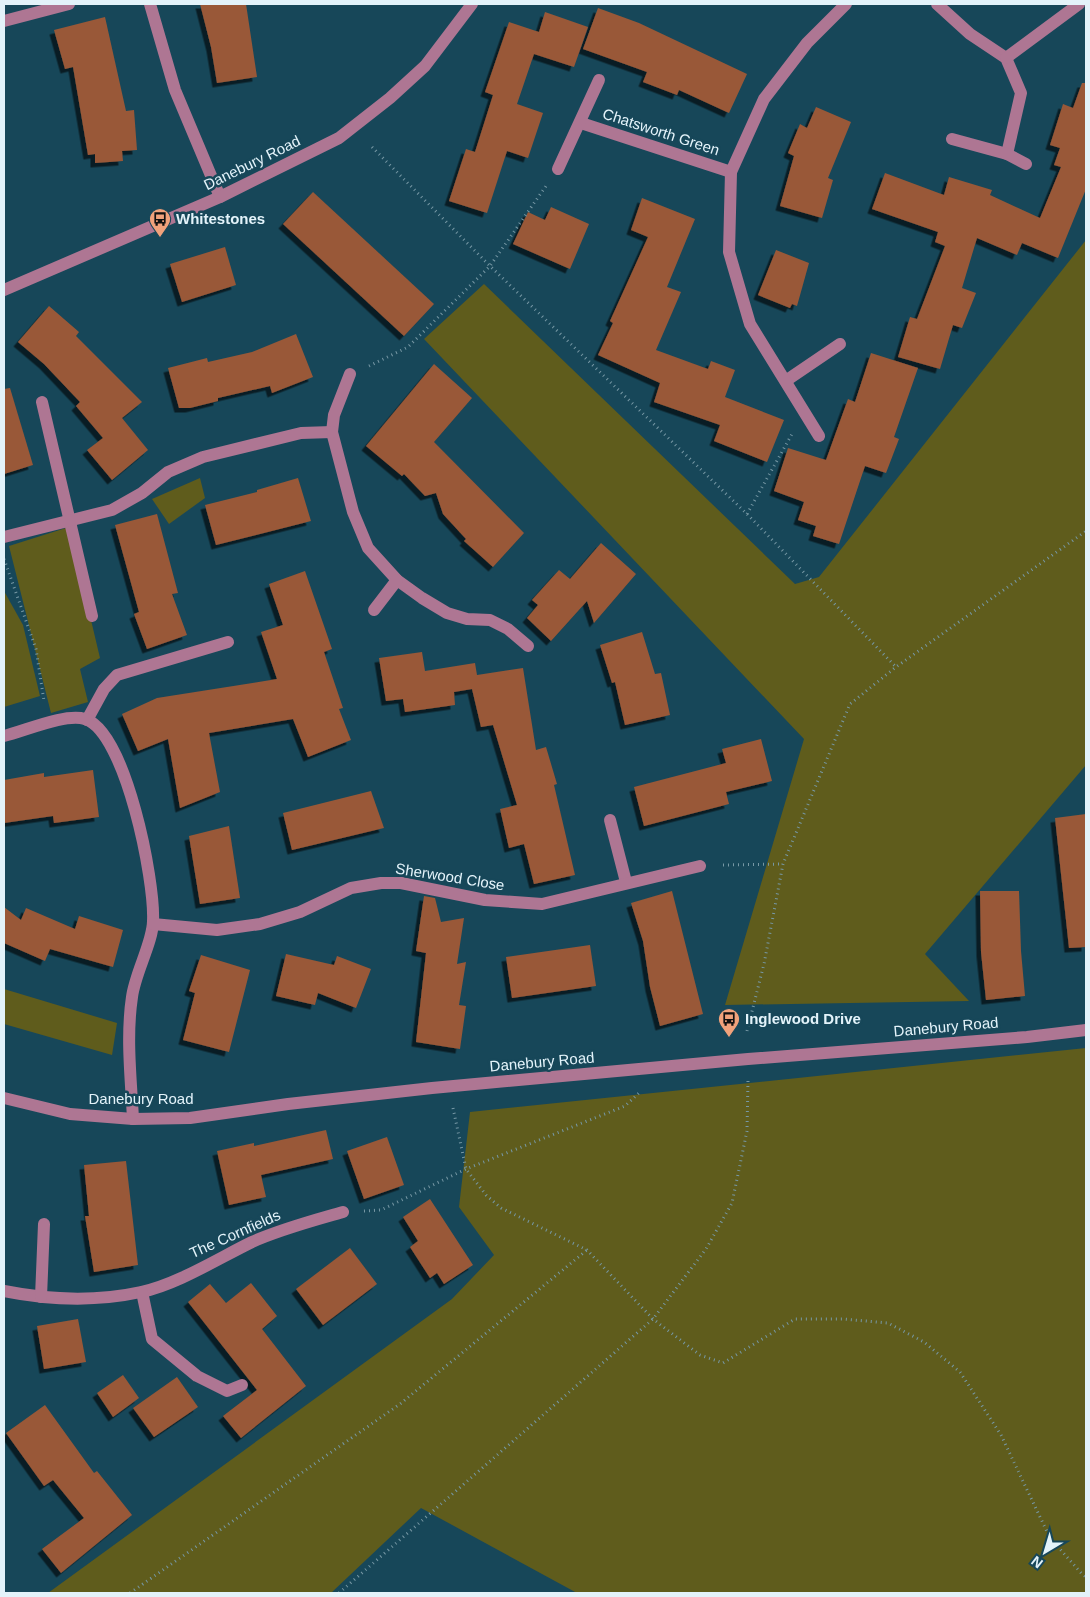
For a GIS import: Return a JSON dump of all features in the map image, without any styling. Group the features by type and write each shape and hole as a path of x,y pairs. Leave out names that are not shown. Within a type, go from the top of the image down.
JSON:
{"street":[{"path":"4,21 69,4"},
{"path":"150,4 175,90 220,197"},
{"name":"Danebury Road","path":"4,290 220,197 339,138 425,66 472,4"},
{"name":"Chatsworth Green","path":"819,436 787,380 750,324 729,252 730,172 764,99 807,43 846,4"},
{"path":"937,4 970,34 1006,58 1021,93 1007,154"},
{"path":"1006,58 1079,4"},
{"name":"Chatsworth Green","path":"558,169 581,123 599,80"},
{"name":"Chatsworth Green","path":"581,123 730,172"},
{"path":"952,139 1007,154 1026,164"},
{"path":"787,380 840,344"},
{"path":"350,374 334,415 332,432 335,453 360,532 368,548 398,580 447,613 467,619 490,620 508,629 528,646"},
{"path":"42,402 92,616"},
{"path":"4,537 71,522 112,510 142,493 168,472 203,457 301,433 332,432"},
{"path":"374,610 398,580"},
{"path":"87,720 104,689 117,675 228,642"},
{"path":"4,736 71,718 87,720 96,725 110,742 126,783 152,885 154,924 136,974 132,997 129,1046 132,1119"},
{"path":"610,820 626,882"},
{"name":"Sherwood Close","path":"154,924 217,930 253,925 278,920 300,912 351,888 381,883 401,883 485,900 542,904 573,898 626,882 700,866"},
{"name":"Danebury Road","path":"4,1098 70,1114 132,1119 190,1118 288,1104 432,1088 1086,1030"},
{"name":"The Cornfields","path":"4,1291 41,1297 88,1299 142,1292 168,1283 278,1230 343,1212"},
{"path":"41,1297 44,1224"},
{"path":"142,1292 152,1339 197,1376 227,1391 242,1385"}],"path":[{"path":"372,147 490,266 747,514 896,667"},
{"path":"350,374 408,347 490,266 558,169"},
{"path":"747,514 790,436 810,422"},
{"path":"747,1031 764,964 783,864 850,704 896,667 1086,531"},
{"path":"4,559 36,649 47,724"},
{"path":"700,866 783,864"},
{"path":"339,1593 653,1319 706,1249 732,1203 747,1131 748,1080"},
{"path":"343,1212 381,1210 466,1169 625,1106 644,1088"},
{"path":"452,1102 466,1169 486,1195 501,1208 587,1250 653,1319 700,1355 723,1363 795,1319 843,1319 888,1323 924,1342 960,1372 1001,1435 1050,1538 1086,1577"},
{"path":"130,1593 400,1404 587,1250"}],"shaded area":[{"path":"1086,240 1086,765 925,954 969,1001 725,1005 804,739 424,339 484,284 795,584 819,577"},
{"path":"200,478 205,498 169,524 152,499"},
{"path":"69,527 100,658 80,669 88,702 51,713 9,546"},
{"path":"4,591 23,625 40,696 4,707"},
{"path":"4,989 117,1023 112,1055 4,1024"},
{"path":"1086,1048 1086,1593 577,1593 421,1508 331,1593 48,1593 452,1299 494,1255 459,1207 470,1112"}],"building":[{"path":"200,4 246,4 257,77 217,83 211,47"},
{"path":"598,8 639,23 747,74 729,113 679,90 677,95 643,82 647,72 583,49"},
{"path":"545,12 588,27 574,67 534,54 517,104 543,113 528,158 507,151 487,213 449,201 466,149 475,152 493,95 485,92 509,22 539,32"},
{"path":"105,17 126,111 134,110 137,150 122,151 123,161 95,163 95,154 88,155 73,67 65,69 54,30"},
{"path":"1082,83 1086,83 1086,189 1058,258 1022,243 1017,255 977,238 962,288 976,293 962,328 953,325 940,369 898,357 910,317 917,319 945,246 935,242 938,232 872,209 885,173 944,195 949,177 992,190 990,195 1040,218 1061,167 1054,165 1060,148 1050,145 1063,104 1073,108"},
{"path":"816,107 851,122 828,178 833,180 822,218 780,206 794,156 788,153 800,124 807,128"},
{"path":"313,192 434,304 404,336 283,224"},
{"path":"642,198 695,219 667,287 681,292 656,350 708,369 711,361 735,370 725,397 784,420 767,462 714,441 720,425 654,402 660,383 598,355 613,323 610,321 648,237 631,230"},
{"path":"551,207 589,224 570,269 513,244 528,212 545,220"},
{"path":"225,247 236,285 182,302 170,264"},
{"path":"776,250 809,263 797,306 792,304 790,308 758,295"},
{"path":"49,306 79,332 76,336 142,402 122,418 148,450 112,480 87,450 103,438 76,406 80,402 44,364 18,342"},
{"path":"296,334 313,377 272,393 270,386 218,398 218,401 190,408 179,408 168,368 207,358 208,362 252,352"},
{"path":"871,353 918,368 894,437 899,439 886,473 865,466 839,544 813,536 816,526 798,520 804,502 774,491 788,448 826,460 848,399 855,402"},
{"path":"434,364 472,398 434,442 524,533 493,567 464,541 466,539 443,514 436,493 425,496 404,474 402,476 366,446"},
{"path":"10,388 33,465 4,474 4,389"},
{"path":"298,478 311,521 216,545 205,505 257,492 257,490"},
{"path":"157,514 178,593 172,594 187,635 147,649 134,614 139,612 115,525"},
{"path":"601,543 636,574 594,623 587,601 551,641 527,618 538,605 532,600 559,570 570,579"},
{"path":"305,571 332,649 324,652 343,708 339,709 351,740 308,757 293,719 209,733 220,792 180,808 168,739 138,751 122,714 157,698 277,679 261,632 283,625 269,584"},
{"path":"642,632 655,674 661,673 670,715 625,725 615,682 612,683 600,645"},
{"path":"422,652 425,671 475,663 477,675 523,668 536,750 546,747 557,784 554,785 575,875 534,884 524,844 509,848 500,809 517,805 493,725 481,727 472,689 454,692 455,705 405,712 403,699 386,701 379,658"},
{"path":"761,739 772,781 726,792 729,804 644,826 634,787 726,763 722,749"},
{"path":"93,770 99,817 54,823 53,816 4,823 4,780 44,773 44,777"},
{"path":"371,791 384,828 292,850 283,813"},
{"path":"1086,814 1086,947 1069,948 1055,818"},
{"path":"229,826 240,898 200,904 189,836"},
{"path":"672,891 703,1014 660,1026 650,987 643,941 631,903"},
{"path":"980,891 1019,891 1025,996 986,1000 981,952"},
{"path":"424,896 435,898 441,922 464,918 457,964 466,962 459,1005 466,1006 460,1049 416,1042 426,953 416,951"},
{"path":"4,907 21,920 26,908 75,929 79,916 123,930 113,967 50,949 45,961 4,943"},
{"path":"590,945 596,986 512,998 506,957"},
{"path":"286,954 334,965 337,956 371,969 356,1008 318,993 315,1005 276,996"},
{"path":"201,955 250,970 229,1052 183,1040 195,993 189,991"},
{"path":"326,1130 333,1159 261,1175 266,1197 229,1205 217,1151 254,1143 254,1146"},
{"path":"387,1137 404,1185 364,1199 347,1151"},
{"path":"126,1161 138,1265 94,1272 85,1216 89,1216 84,1165"},
{"path":"430,1199 473,1265 444,1284 437,1273 430,1278 410,1247 418,1241 403,1217"},
{"path":"350,1248 377,1284 323,1325 296,1289"},
{"path":"251,1283 277,1316 262,1329 306,1386 241,1438 223,1416 257,1390 188,1302 210,1284 226,1303"},
{"path":"78,1319 86,1362 44,1369 37,1326"},
{"path":"123,1375 139,1398 113,1417 97,1393"},
{"path":"177,1377 198,1407 154,1437 133,1408"},
{"path":"45,1405 94,1473 97,1471 132,1515 61,1573 42,1549 84,1518 53,1480 44,1486 6,1433"}],"place":[{"name":"Whitestones","path":"160,238"},
{"name":"Inglewood Drive","path":"729,1038"}]}
